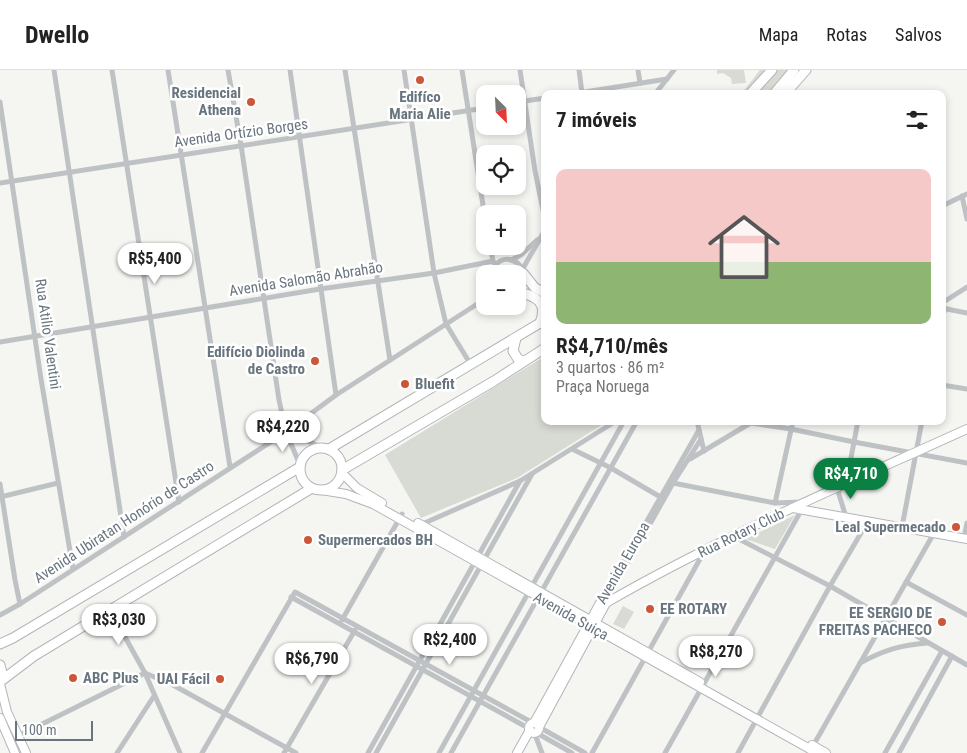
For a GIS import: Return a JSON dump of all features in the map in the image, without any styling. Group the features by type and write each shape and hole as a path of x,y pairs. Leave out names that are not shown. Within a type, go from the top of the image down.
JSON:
{"main road":[{"path":"754,90 772,70"},
{"path":"777,90 794,70"},
{"path":"782,90 800,70"},
{"path":"788,90 806,70"},
{"path":"526,277 534,288 541,291"},
{"path":"526,294 531,295 541,304"},
{"path":"325,449 339,458 342,472 340,478 332,487 322,490 307,486 301,477 300,466 306,454 311,450 325,449 541,323"},
{"path":"516,338 513,351 518,359 523,361"},
{"path":"342,472 494,381 541,350"},
{"path":"793,508 804,505 967,429"},
{"path":"0,644 300,466"},
{"name":"Avenida Suiça","path":"342,472 357,488 401,516 703,686 812,750 826,753"},
{"path":"0,682 34,656 312,488"},
{"name":"Avenida Suiça","path":"322,490 362,499 401,516"},
{"path":"804,505 846,517 965,539"},
{"name":"Rua Rotary Club","path":"603,603 644,580 793,508"},
{"name":"Avenida Europa","path":"522,753 603,603"},
{"path":"0,665 2,673 0,682 7,712 26,753"},
{"path":"0,718 15,753"},
{"name":"Avenida Europa","path":"517,753 534,728"}],"street":[{"path":"54,70 124,537"},
{"path":"112,70 179,502"},
{"path":"168,70 230,468"},
{"path":"228,70 265,299 274,374 284,422 289,430 300,466"},
{"path":"290,70 336,395"},
{"path":"345,70 390,360"},
{"path":"404,70 434,273 446,324 471,365"},
{"path":"462,70 483,205"},
{"path":"520,70 522,85"},
{"path":"579,70 582,90"},
{"path":"638,70 640,83"},
{"path":"658,90 674,70"},
{"path":"599,90 666,79"},
{"path":"526,101 541,99"},
{"name":"Rua Atilio Valentini","path":"0,102 73,570"},
{"path":"526,108 541,200"},
{"name":"Avenida Ortízio Borges","path":"0,183 126,162 476,110"},
{"path":"946,204 965,195 967,219"},
{"path":"519,265 512,260 529,249 541,235"},
{"path":"525,265 541,237"},
{"path":"492,255 494,263"},
{"name":"Avenida Salomão Abrahão","path":"0,342 320,289 512,260"},
{"path":"946,304 967,288"},
{"name":"Avenida Ubiratan Honório de Castro","path":"0,615 179,502 289,430 336,395 476,305"},
{"path":"946,307 967,313"},
{"path":"946,386 967,390"},
{"path":"419,526 520,481 610,425"},
{"path":"438,753 622,425"},
{"path":"451,753 480,698 635,425"},
{"path":"698,425 704,451"},
{"path":"677,467 747,425"},
{"path":"769,425 967,463"},
{"path":"774,503 792,425"},
{"path":"846,484 857,425"},
{"path":"902,527 921,425"},
{"path":"289,430 325,449"},
{"name":"Avenida Europa","path":"603,603 699,430"},
{"name":"Avenida Europa","path":"671,482 701,439"},
{"path":"572,449 611,468 662,498"},
{"path":"368,753 457,593 480,561 532,474"},
{"path":"376,753 464,596 520,481"},
{"path":"671,482 793,508"},
{"path":"1,497 58,483"},
{"path":"0,484 20,604"},
{"path":"837,488 846,517"},
{"path":"665,753 804,505 774,503"},
{"path":"340,624 401,516"},
{"path":"738,753 868,521"},
{"path":"965,539 967,523"},
{"path":"812,750 934,533"},
{"path":"733,536 830,586 967,665"},
{"path":"592,753 705,550"},
{"path":"906,582 967,615"},
{"path":"202,753 226,714 291,596 296,592 420,661 425,667 480,698 534,728 585,753"},
{"path":"457,593 464,596"},
{"path":"291,596 417,666 425,667"},
{"path":"110,610 145,673 180,753"},
{"path":"285,750 358,626"},
{"path":"860,663 889,649 927,643"},
{"path":"885,753 942,651"},
{"path":"898,753 952,656"},
{"path":"488,665 497,669"},
{"path":"18,736 145,673 173,685 226,714 285,750 296,753"},
{"path":"117,753 154,696"},
{"path":"534,728 542,753"},
{"path":"534,728 572,753"}],"shaded area":[{"path":"717,70 744,70 746,83 732,84 731,78 723,73 717,74"},
{"path":"760,70 809,70 780,90 744,90"},
{"path":"541,358 541,425 602,425 517,478 421,518 385,455"},
{"path":"795,515 775,549 745,539"},
{"name":"EE ROTARY","path":"623,606 634,612 624,629 613,624"}],"place":[{"name":"Edifíco Maria Alie","path":"420,80"},
{"name":"Residencial Athena","path":"251,102"},
{"name":"Edifício Diolinda de Castro","path":"315,361"},
{"name":"Bluefit","path":"405,384"},
{"name":"Leal Supermecado","path":"956,527"},
{"name":"Supermercados BH","path":"308,540"},
{"name":"EE ROTARY","path":"650,609"},
{"name":"EE SERGIO DE FREITAS PACHECO","path":"942,622"},
{"name":"ABC Plus","path":"73,678"},
{"name":"UAI Fácil","path":"220,679"}]}
